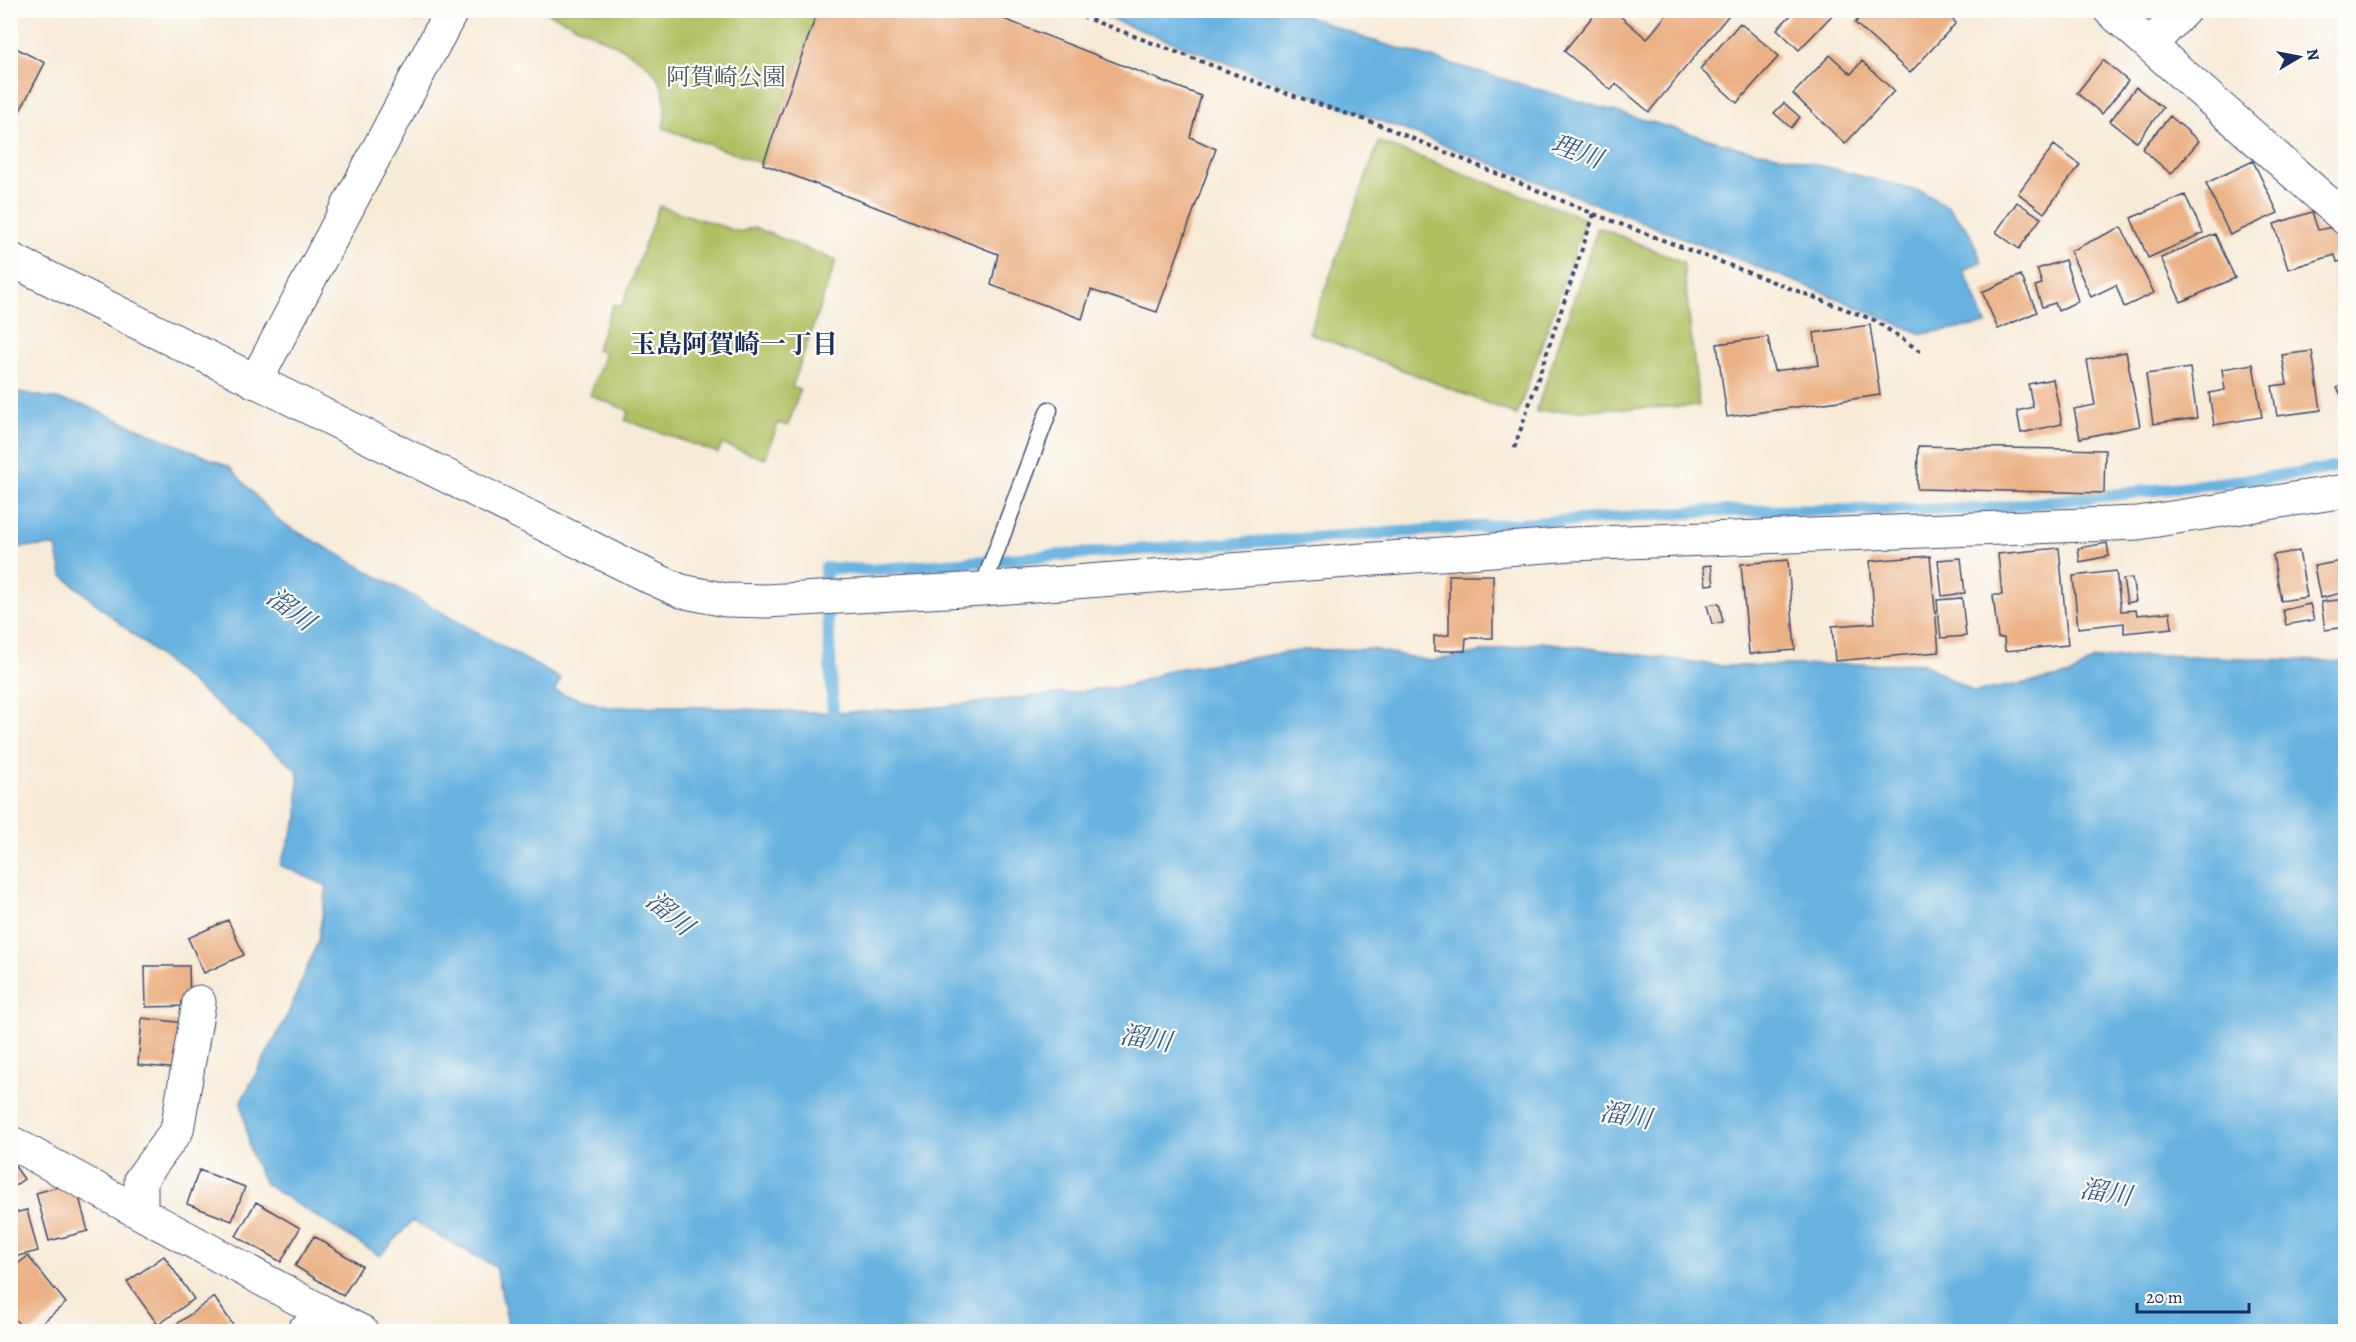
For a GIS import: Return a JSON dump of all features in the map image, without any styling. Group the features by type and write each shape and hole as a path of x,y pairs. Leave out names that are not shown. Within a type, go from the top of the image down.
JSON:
{"street":[{"path":"255,382 452,10"},
{"path":"2110,10 2346,219"},
{"path":"2150,45 2184,10"},
{"path":"10,259 681,591 726,600 766,601 982,589 1572,544 2138,523 2346,491"},
{"path":"141,1211 141,1179 177,1130 199,1002"},
{"path":"10,1142 141,1211 315,1323 362,1332"}],"lane":[{"path":"982,589 1049,410"}],"path":[{"path":"1065,10 1277,90 1380,125 1594,214 1874,320 1923,353"},
{"path":"1514,449 1594,214"}],"green space":[{"name":"阿賀崎公園","path":"544,11 818,11 763,164 663,128 664,95 653,71 618,46"},
{"path":"1379,142 1586,219 1517,415 1309,333"},
{"path":"659,206 740,232 754,227 836,261 792,387 800,390 788,426 778,423 765,459 722,444 718,453 625,420 629,411 590,395 605,353 596,350 613,304 622,306"},
{"path":"1598,227 1683,262 1699,406 1536,412"}],"water":[{"path":"394,11 420,11 422,18 417,22"},
{"name":"理川","path":"1090,11 1294,11 1367,39 1740,148 1788,157 1923,192 1947,206 1968,230 1982,262 1964,270 1986,324 1921,334 1822,292 1439,143"},
{"name":"溜川","path":"10,390 84,405 229,467 280,522 561,679 554,691 606,707 679,706 833,713 928,708 1128,686 1170,670 1304,650 1371,649 1429,661 1543,642 1723,666 1923,663 1974,692 2071,675 2095,659 2160,655 2345,662 2345,1331 512,1331 509,1329 496,1267 412,1221 380,1256 265,1184 251,1154 241,1101 288,1014 318,941 327,886 280,865 298,817 298,771 62,575 56,546 11,547"}],"building":[{"path":"818,10 981,10 1201,96 1190,137 1216,149 1157,312 1091,290 1082,319 991,285 998,254 763,164"},
{"path":"1598,10 1613,10 1647,39 1670,10 1733,10 1649,112 1616,84 1611,90 1564,51"},
{"path":"1796,10 1837,10 1799,50 1777,29"},
{"path":"1867,10 1920,10 1926,16 1932,10 1943,10 1956,23 1910,73 1855,23"},
{"path":"1740,23 1779,56 1737,103 1700,69"},
{"path":"10,45 45,63 10,130"},
{"path":"1830,55 1851,74 1862,61 1894,91 1845,144 1793,94"},
{"path":"2103,60 2128,81 2102,114 2077,93"},
{"path":"2136,87 2163,108 2137,142 2110,121"},
{"path":"1784,103 1800,117 1791,128 1774,113"},
{"path":"2170,116 2199,141 2171,174 2142,149"},
{"path":"2054,145 2080,165 2044,213 2018,193"},
{"path":"2253,161 2278,213 2230,235 2206,183"},
{"path":"2185,195 2203,233 2148,258 2131,218"},
{"path":"2017,202 2041,218 2019,249 1996,232"},
{"path":"2312,212 2318,230 2333,227 2346,239 2346,260 2337,262 2335,255 2288,269 2274,224"},
{"path":"2121,227 2154,293 2124,307 2116,285 2091,297 2070,251"},
{"path":"2215,234 2235,278 2181,302 2161,258"},
{"path":"2065,260 2078,301 2058,311 2055,303 2042,307 2035,286 2042,284 2037,269"},
{"path":"2021,275 2037,312 1998,329 1982,292"},
{"path":"1870,325 1880,395 1727,417 1717,344 1768,337 1774,371 1819,365 1814,333"},
{"path":"2312,351 2321,410 2277,416 2272,386 2287,384 2282,355"},
{"path":"2126,352 2140,426 2080,438 2074,409 2095,405 2087,360"},
{"path":"2253,364 2262,417 2214,425 2209,393 2225,390 2222,369"},
{"path":"2190,368 2197,418 2153,424 2146,374"},
{"path":"2053,379 2062,424 2021,433 2017,411 2033,407 2028,384"},
{"path":"2346,383 2346,402 2337,388"},
{"path":"1918,446 2105,450 2104,493 1917,489"},
{"path":"2107,543 2109,556 2080,562 2078,548"},
{"path":"2059,548 2068,645 2005,651 2004,638 1998,638 1993,595 2002,595 1998,554"},
{"path":"2299,551 2307,597 2281,601 2273,555"},
{"path":"1930,556 1939,652 1835,661 1832,626 1875,623 1870,561"},
{"path":"1961,558 1965,593 1942,596 1938,560"},
{"path":"1788,560 1795,650 1749,654 1741,564"},
{"path":"2342,561 2346,592 2320,598 2314,566"},
{"path":"1711,565 1714,584 1706,585 1703,566"},
{"path":"2116,571 2121,611 2136,610 2137,615 2170,612 2172,628 2124,633 2124,623 2078,628 2073,576"},
{"path":"1449,575 1493,575 1493,638 1466,638 1465,651 1434,651 1434,636 1449,635"},
{"path":"2132,578 2136,601 2127,603 2123,579"},
{"path":"1962,598 1966,636 1941,638 1937,600"},
{"path":"2346,599 2346,627 2325,630 2321,602"},
{"path":"1719,603 1723,622 1712,624 1707,605"},
{"path":"2310,604 2314,620 2286,625 2283,610"},
{"path":"228,920 244,955 204,973 188,938"},
{"path":"145,966 189,966 190,1006 146,1007"},
{"path":"142,1018 185,1023 180,1069 138,1065"},
{"path":"10,1159 24,1179 10,1189"},
{"path":"199,1170 245,1187 232,1221 187,1204"},
{"path":"75,1182 88,1231 49,1241 36,1193"},
{"path":"256,1202 300,1228 281,1262 236,1236"},
{"path":"27,1210 38,1251 10,1258 10,1214"},
{"path":"314,1236 362,1266 343,1296 295,1266"},
{"path":"28,1256 66,1303 31,1332 25,1332 10,1313 10,1270"},
{"path":"164,1256 194,1299 158,1325 127,1282"},
{"path":"214,1297 238,1332 166,1332"}],"waterway":[{"path":"833,713 825,568 870,570 1712,511 1985,509 2263,478 2346,466"}],"district":[{"name":"玉島阿賀崎一丁目","path":"734,344"}]}
